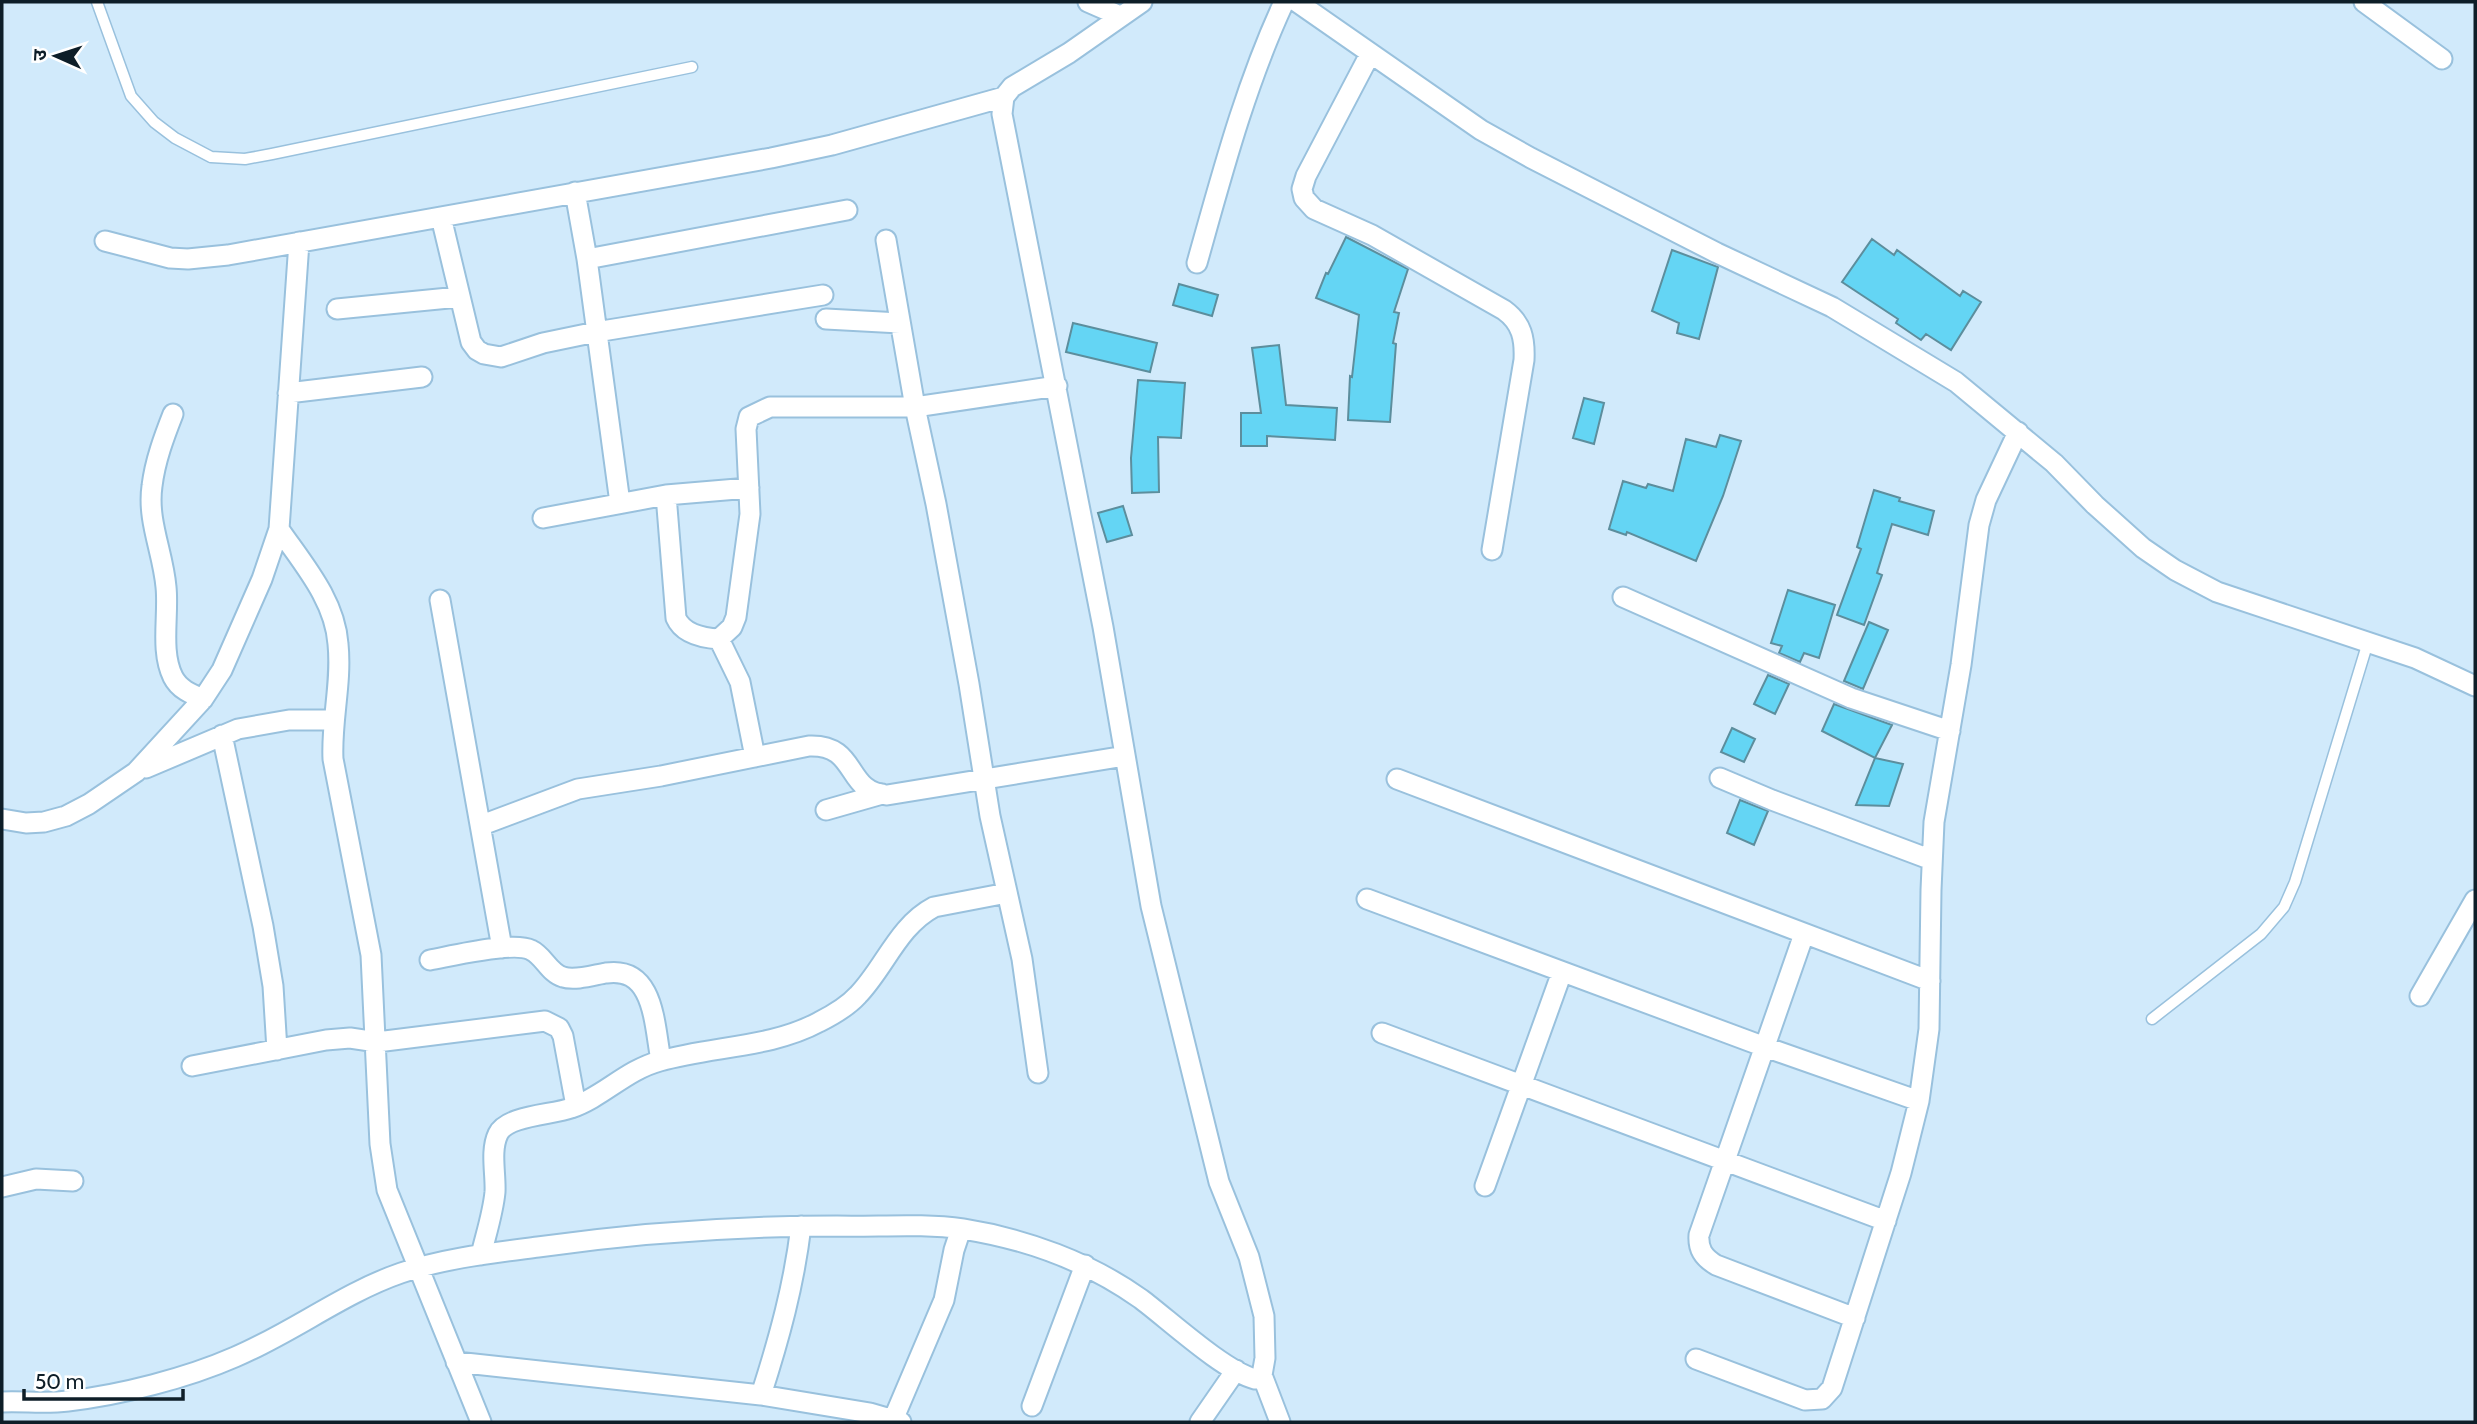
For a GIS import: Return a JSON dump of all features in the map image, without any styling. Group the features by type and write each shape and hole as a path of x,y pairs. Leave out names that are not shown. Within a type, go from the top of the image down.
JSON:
{"street":[{"path":"1088,2 1120,16"},
{"path":"1142,2 1069,53 1012,87 1004,97 1002,114 1103,627 1151,906 1219,1182 1249,1256 1259,1293 1264,1315 1265,1358 1262,1375 1280,1422"},
{"path":"1197,263 1244,99 1266,40 1284,2"},
{"path":"1297,2 1480,130 1717,253 1832,307 1956,382 2054,463 2143,548 2175,570 2207,586 2415,658 2475,686"},
{"path":"2364,2 2442,59"},
{"path":"1370,54 1306,176 1302,189 1304,198 1314,209 1404,253 1503,310 1518,323 1524,338 1524,360 1492,550"},
{"path":"104,241 149,254 188,259 228,255 771,158 832,145 1004,97"},
{"path":"575,192 587,259 620,503"},
{"path":"587,259 847,210"},
{"path":"441,217 471,342 477,350 493,357 596,332 823,295"},
{"path":"886,240 915,407 969,684 983,779 1023,959 1038,1073"},
{"path":"136,772 202,699 222,670 262,579 279,530 299,242"},
{"path":"337,309 459,297"},
{"path":"826,319 900,323"},
{"path":"288,393 422,377"},
{"path":"719,639 732,627 736,617 749,526 746,423 757,411 770,407 915,407 1057,386"},
{"path":"173,414 154,470 151,502 153,526 166,587 170,668 178,684 202,699"},
{"path":"1696,1359 1805,1401 1822,1399 1832,1388 1886,1221 1919,1101 1929,1029 1934,822 1968,622 1979,525 1986,500 2018,432"},
{"path":"543,518 666,495 748,488"},
{"path":"666,495 678,624 695,635 719,639"},
{"path":"279,530 318,587 332,615 338,643 339,662 332,740 336,778 371,955 383,1175 391,1205 481,1422"},
{"path":"1623,597 1851,698 1950,731"},
{"path":"440,600 502,948"},
{"path":"719,639 740,682 754,757"},
{"path":"2,819 26,824 55,820 89,804 136,772 238,729 289,720 334,720"},
{"path":"222,735 265,937 273,986 277,1050"},
{"path":"482,825 578,789 822,745 842,756 865,789 882,794"},
{"path":"826,810 882,794 1125,756"},
{"path":"1720,778 1932,860"},
{"path":"1397,779 1930,981"},
{"path":"481,1255 495,1194 498,1134 503,1128 514,1121 576,1106 624,1076 661,1060 775,1038 811,1026 858,995 894,945 923,913 934,907 1007,893"},
{"path":"1367,899 1765,1047 1919,1101"},
{"path":"2420,996 2475,900"},
{"path":"1804,934 1698,1243 1703,1255 1716,1265 1855,1318"},
{"path":"430,960 502,948 530,949 562,977 612,972 637,979 648,994 661,1060"},
{"path":"1485,1186 1562,972"},
{"path":"192,1066 350,1038 377,1042 540,1021 553,1023 563,1036 576,1106"},
{"path":"1382,1033 1886,1221"},
{"path":"2,1188 36,1178 73,1181"},
{"path":"761,1395 793,1281 801,1226"},
{"path":"2,1402 66,1402 192,1373 235,1357 301,1325 367,1287 417,1269 481,1255 664,1232 737,1227 922,1226 995,1235 1085,1265 1141,1299 1236,1370 1255,1379 1262,1375"},
{"path":"456,1362 807,1401 897,1421 944,1300 961,1229"},
{"path":"1032,1406 1085,1265"},
{"path":"1200,1422 1236,1370"}],"lane":[{"path":"97,2 131,96 143,112 186,144 211,157 225,159 272,154 692,67"},
{"path":"2152,1019 2261,934 2284,907 2295,882 2368,642"}],"building":[{"path":"1346,237 1408,269 1394,312 1399,313 1393,343 1396,344 1390,422 1348,420 1350,376 1352,377 1359,315 1316,298"},
{"path":"1872,239 1894,255 1897,250 1960,296 1963,291 1981,302 1951,350 1926,334 1921,340 1896,323 1898,319 1842,282"},
{"path":"1672,250 1718,267 1699,339 1677,333 1679,323 1652,311"},
{"path":"1179,284 1218,295 1212,316 1173,305"},
{"path":"1073,323 1157,343 1150,372 1066,352"},
{"path":"1279,345 1286,405 1337,408 1335,440 1267,436 1267,446 1241,446 1241,413 1261,413 1252,348"},
{"path":"1138,380 1185,383 1181,438 1158,437 1159,492 1132,493 1131,458"},
{"path":"1584,398 1604,403 1594,444 1573,438"},
{"path":"1720,435 1741,441 1723,496 1696,561 1627,532 1626,535 1609,529 1623,481 1646,488 1648,484 1673,491 1686,439 1716,447"},
{"path":"1874,490 1900,498 1899,501 1934,511 1928,535 1892,524 1877,573 1882,575 1864,625 1837,615 1861,549 1857,547"},
{"path":"1123,506 1132,535 1107,542 1098,513"},
{"path":"1788,590 1835,605 1819,658 1804,653 1800,662 1779,653 1782,646 1771,643"},
{"path":"1869,622 1888,630 1863,689 1844,681"},
{"path":"1768,675 1789,684 1775,714 1754,704"},
{"path":"1834,704 1892,725 1875,758 1822,731"},
{"path":"1732,728 1755,739 1744,762 1721,752"},
{"path":"1875,758 1903,764 1889,806 1856,805"},
{"path":"1740,800 1768,811 1754,845 1727,833"}]}
